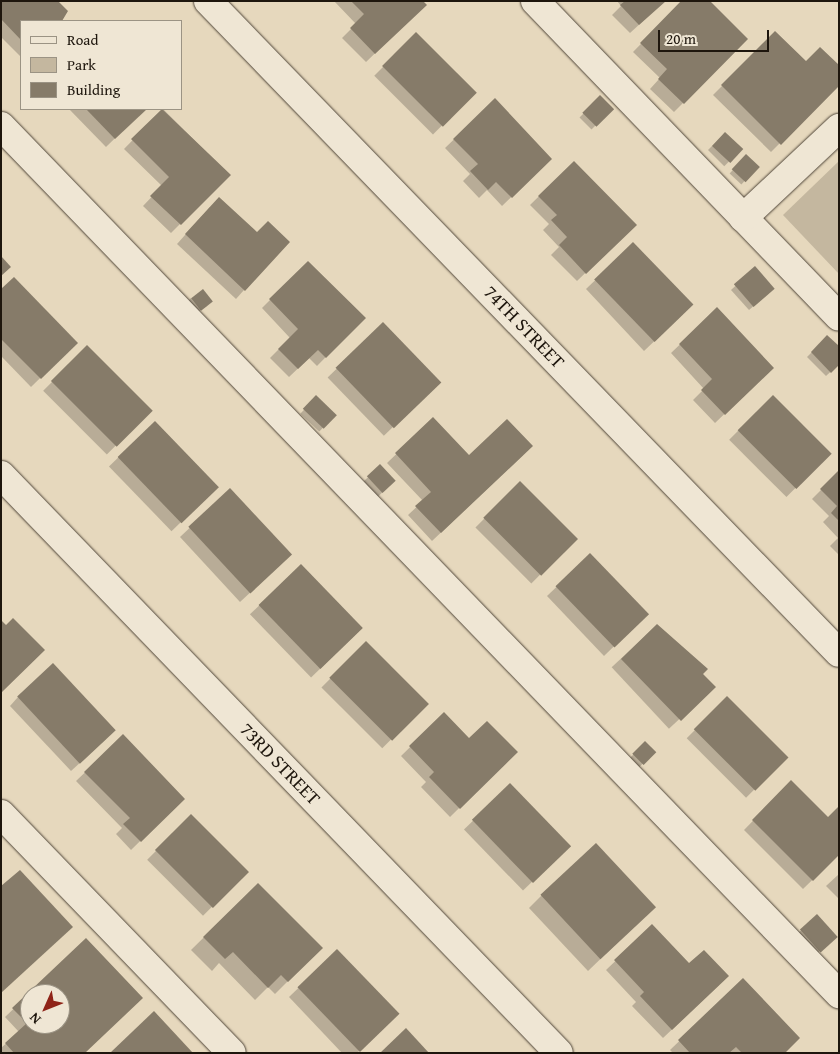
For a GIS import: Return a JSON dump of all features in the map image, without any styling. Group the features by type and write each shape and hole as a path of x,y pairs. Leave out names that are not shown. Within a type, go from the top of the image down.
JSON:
{"street":[{"name":"74TH STREET","path":"208,1 839,653"},
{"path":"535,1 839,317"},
{"path":"1,126 839,994"},
{"path":"743,218 839,128"},
{"name":"73RD STREET","path":"1,475 559,1053"},
{"path":"1,814 232,1053"}],"green space":[{"path":"839,161 839,274 783,215"}],"building":[{"path":"1,1 58,1 68,11 63,20 20,20 20,39 1,19"},
{"path":"351,1 423,1 427,5 375,54 350,28 364,14"},
{"path":"625,1 666,1 639,25 620,5"},
{"path":"681,1 710,1 748,39 684,104 658,79 667,69 640,43"},
{"path":"775,31 806,61 820,47 839,65 839,86 781,145 721,85"},
{"path":"416,32 477,93 443,127 382,66"},
{"path":"600,95 614,109 596,127 582,113"},
{"path":"495,98 552,159 512,198 496,182 488,190 470,171 478,164 453,139"},
{"path":"87,110 146,110 115,139"},
{"path":"163,110 231,175 181,225 150,196 169,177 131,139"},
{"path":"725,132 743,149 730,163 712,146"},
{"path":"746,154 760,167 746,182 732,169"},
{"path":"574,161 637,225 586,274 559,245 567,237 551,220 557,215 538,196"},
{"path":"219,197 257,232 268,221 290,242 245,291 185,234"},
{"path":"633,242 693,305 655,342 594,280"},
{"path":"1,256 11,267 1,276"},
{"path":"308,261 366,318 326,358 318,350 298,369 278,349 298,329 269,299"},
{"path":"755,266 775,289 754,307 734,284"},
{"path":"14,277 78,343 41,379 1,339 1,289"},
{"path":"203,289 213,302 201,311 191,298"},
{"path":"717,307 774,368 725,415 701,390 712,379 679,344"},
{"path":"383,322 441,382 394,428 336,368"},
{"path":"827,335 839,346 839,365 831,373 811,352"},
{"path":"87,345 153,411 117,447 51,381"},
{"path":"316,395 337,415 324,429 303,409"},
{"path":"773,395 832,454 796,489 738,430"},
{"path":"433,417 469,455 507,419 533,446 441,533 415,506 431,492 395,453"},
{"path":"155,421 219,487 182,523 118,457"},
{"path":"380,464 396,481 383,493 367,476"},
{"path":"839,470 839,521 831,513 837,506 820,489"},
{"path":"520,481 578,539 541,576 483,518"},
{"path":"230,488 292,555 250,593 188,527"},
{"path":"590,553 649,614 615,647 555,586"},
{"path":"301,564 363,628 320,669 259,605"},
{"path":"13,618 45,650 2,692 1,620 6,625"},
{"path":"657,624 708,669 703,674 716,687 681,721 621,659"},
{"path":"366,641 429,704 392,741 329,678"},
{"path":"53,663 116,730 80,764 17,696"},
{"path":"727,696 789,758 755,791 694,729"},
{"path":"444,712 469,738 487,721 518,752 460,809 429,777 434,772 409,746"},
{"path":"123,734 185,799 141,842 123,824 130,818 84,772"},
{"path":"645,741 656,752 644,765 632,754"},
{"path":"791,780 828,817 839,806 839,855 813,881 752,820"},
{"path":"510,783 571,846 533,883 472,820"},
{"path":"191,814 249,872 213,908 155,850"},
{"path":"596,843 656,907 600,959 540,895"},
{"path":"20,870 73,927 1,993 1,886"},
{"path":"258,883 323,948 288,982 281,975 268,988 233,952 225,959 203,937"},
{"path":"817,914 838,937 821,952 800,929"},
{"path":"652,924 689,963 704,950 729,976 672,1030 640,996 644,992 614,960"},
{"path":"86,938 143,998 85,1053 14,1053 5,1043 20,1029 20,1034 70,1034 70,984 37,984"},
{"path":"337,949 400,1014 360,1052 297,987"},
{"path":"743,978 800,1038 785,1053 742,1053 736,1047 729,1053 690,1053 678,1040"},
{"path":"20,1000 20,1016 12,1008"},
{"path":"154,1011 193,1053 110,1053"},
{"path":"406,1028 429,1053 380,1053"}]}
